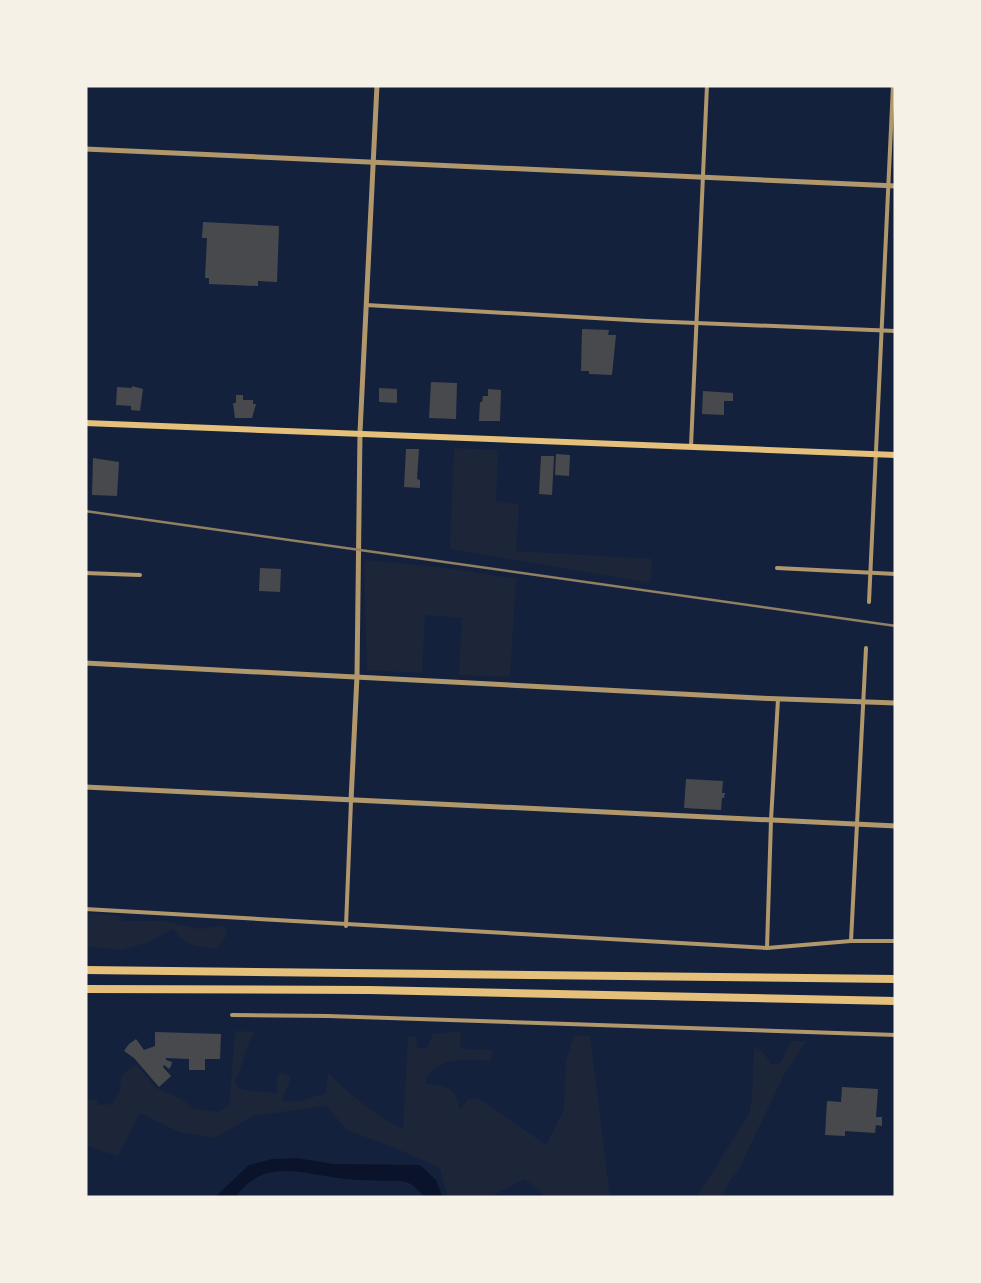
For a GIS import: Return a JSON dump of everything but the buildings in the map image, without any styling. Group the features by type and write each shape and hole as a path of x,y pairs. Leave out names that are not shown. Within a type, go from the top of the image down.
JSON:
{"highway":[{"path":"85,970 896,978"},
{"path":"85,989 896,1001"}],"main road":[{"path":"85,423 896,455"}],"street":[{"path":"346,926 358,676 360,432 377,85"},
{"path":"690,446 707,85"},
{"path":"869,602 892,186 893,85"},
{"path":"85,149 892,186"},
{"path":"366,305 896,331"},
{"path":"778,568 896,574"},
{"path":"85,573 140,575"},
{"path":"851,941 866,648"},
{"path":"85,663 896,703"},
{"path":"767,948 778,699"},
{"path":"85,786 896,826"},
{"path":"85,910 767,948 896,941"},
{"path":"232,1016 896,1036"}],"shaded area":[{"path":"454,448 498,450 496,501 519,504 516,551 652,559 650,583 450,549"},
{"path":"364,560 516,579 510,677 459,675 462,618 425,615 422,673 367,670"},
{"path":"85,913 120,916 122,921 165,921 199,929 221,926 226,928 227,935 217,949 192,945 173,929 122,950 85,946"},
{"path":"235,1031 255,1032 235,1081 238,1088 277,1093 277,1075 282,1073 291,1077 282,1100 298,1101 325,1094 329,1072 363,1104 403,1128 408,1037 416,1036 417,1048 427,1049 433,1033 461,1032 460,1046 492,1050 491,1061 447,1062 426,1078 426,1083 450,1089 460,1110 468,1099 478,1098 546,1145 564,1109 566,1061 574,1035 590,1036 610,1198 547,1198 525,1179 493,1198 448,1198 440,1168 347,1130 326,1106 252,1116 216,1138 179,1132 140,1113 118,1156 85,1145 85,1101 95,1099 99,1105 112,1104 120,1092 121,1076 136,1064 156,1088 192,1108 218,1112 229,1106"},
{"path":"791,1041 807,1041 785,1073 722,1198 696,1198 749,1114 754,1047 772,1065 781,1062"},
{"path":"297,1158 333,1164 420,1165 436,1180 443,1198 426,1198 402,1181 282,1171 257,1177 235,1198 214,1198 249,1165"}],"railway":[{"path":"85,511 896,626"}]}
